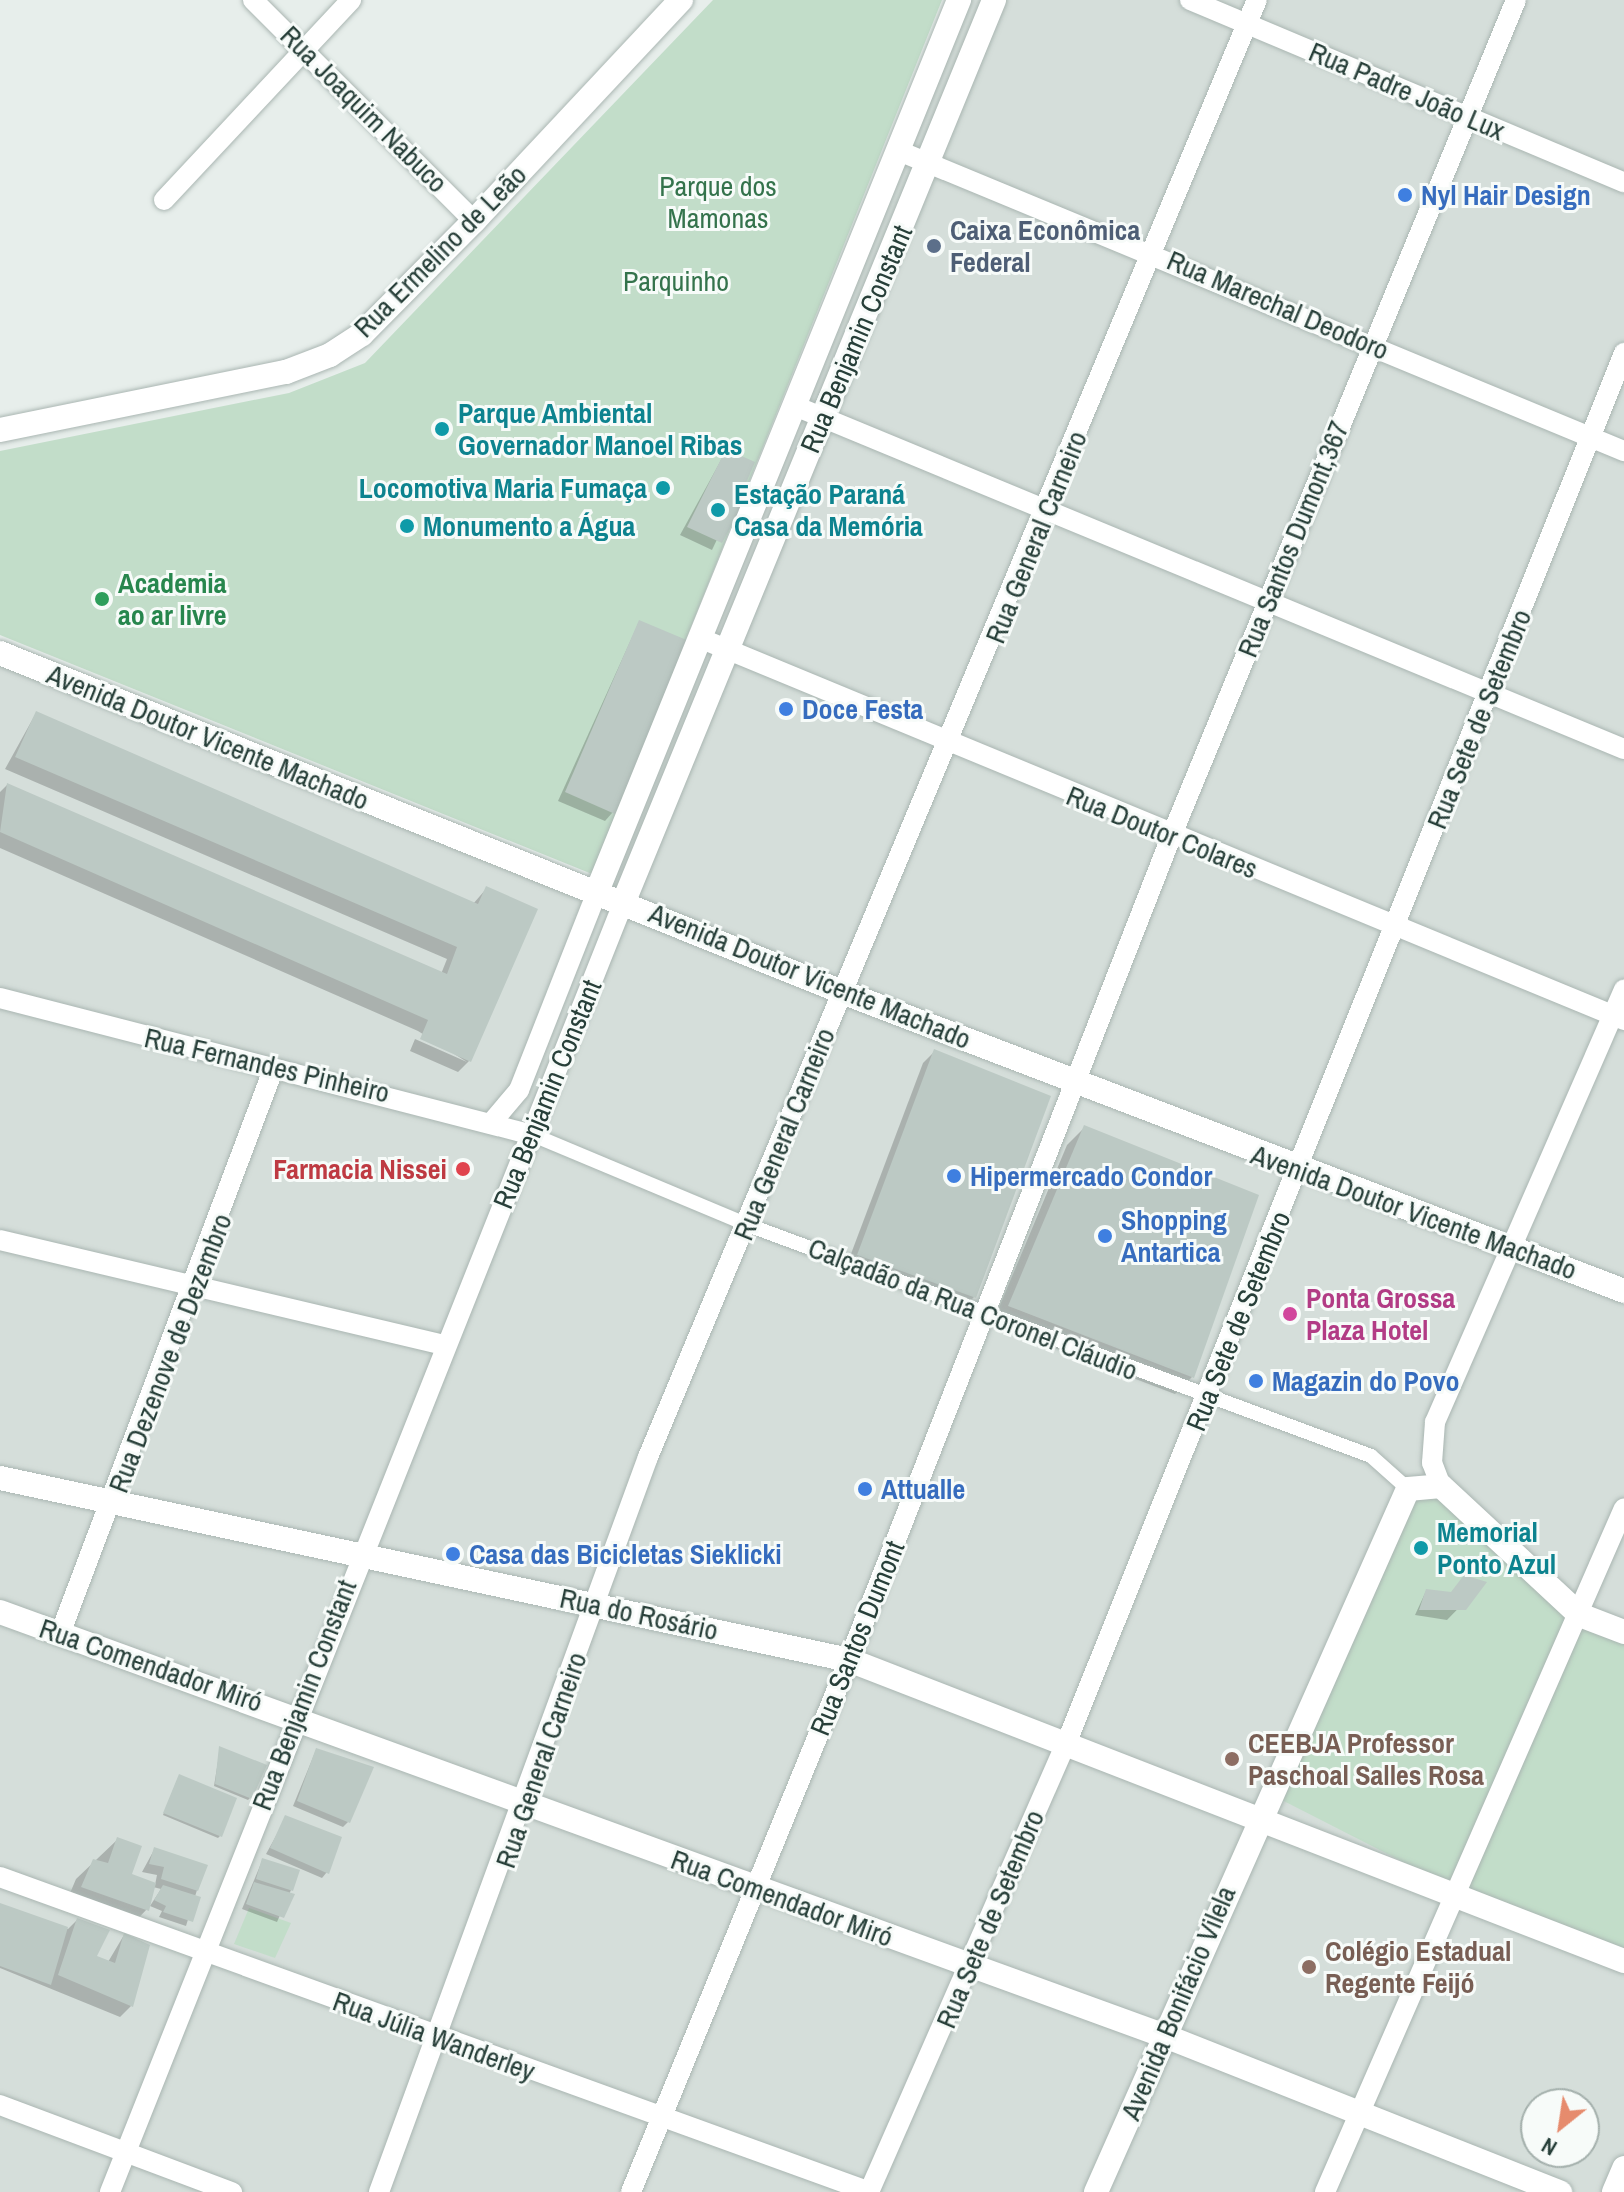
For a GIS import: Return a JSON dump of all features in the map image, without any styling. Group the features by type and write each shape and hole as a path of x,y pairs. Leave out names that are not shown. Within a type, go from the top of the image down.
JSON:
{"main road":[{"name":"Rua Ermelino de Leão","path":"0,430 286,372 330,355 362,334 474,221 681,0"},
{"name":"Rua Benjamin Constant","path":"598,889 959,0"},
{"name":"Rua Benjamin Constant","path":"624,901 822,416 930,163 994,0"},
{"name":"Avenida Doutor Vicente Machado","path":"0,653 598,889 842,992 1299,1171 1512,1247 1624,1291"},
{"name":"Rua do Rosário","path":"0,1478 112,1507 595,1604 849,1660 1260,1815 1624,1961"},
{"path":"1408,1489 1441,1486 1580,1615 1624,1632"},
{"name":"Avenida Bonifácio Vilela","path":"1096,2192 1260,1815 1408,1489"},
{"name":"Rua Comendador Miró","path":"0,1612 296,1714 756,1889 1165,2036 1560,2192"},
{"path":"1614,2192 1624,2168"}],"street":[{"name":"Rua Joaquim Nabuco","path":"253,0 306,48 474,221"},
{"path":"164,200 351,0"},
{"name":"Rua Padre João Lux","path":"1190,0 1624,182"},
{"name":"Rua General Carneiro","path":"379,2192 527,1803 648,1457 1047,513 1257,0"},
{"name":"Rua Santos Dumont,367","path":"1075,1081 1372,344 1471,118 1516,0"},
{"name":"Rua Marechal Deodoro","path":"899,151 1152,252 1624,451"},
{"name":"Rua Sete de Setembro","path":"869,2192 971,1967 1066,1744 1492,692 1624,353"},
{"path":"795,406 1047,513 1492,692 1624,749"},
{"name":"Rua Doutor Colares","path":"702,639 1171,837 1618,1018"},
{"name":"Rua Benjamin Constant","path":"492,1122 524,1080 598,889"},
{"name":"Rua Benjamin Constant","path":"110,2192 357,1558 533,1135 624,901"},
{"path":"1441,1486 1432,1463 1435,1422 1618,1018 1624,989"},
{"name":"Rua Fernandes Pinheiro","path":"0,998 533,1135"},
{"name":"Rua Dezenove de Dezembro","path":"60,1634 196,1289 273,1070"},
{"name":"Rua Santos Dumont","path":"631,2192 849,1660 1075,1081"},
{"name":"Calçadão da Rua Coronel Cláudio","path":"533,1135 748,1225 1371,1456 1408,1489"},
{"path":"0,1240 196,1289 445,1345"},
{"path":"1325,2192 1580,1615 1624,1508"},
{"name":"Rua Júlia Wanderley","path":"0,1877 204,1950 438,2040 662,2116 869,2192"},
{"path":"0,2105 232,2192"}],"shaded area":[{"path":"950,0 1624,0 1624,2192 0,2192 0,646 597,882"}],"green space":[{"name":"Parque Ambiental Governador Manoel Ribas","path":"713,0 942,0 592,874 0,635 0,451 289,393 365,363"},
{"path":"1441,1491 1624,1635 1624,1956 1462,1892 1274,1796 1407,1494"},
{"path":"249,1908 291,1923 275,1958 234,1944"}],"building":[{"name":"Estação Paraná Casa da Memória","path":"726,449 755,462 743,490 749,493 722,543 687,527"},
{"path":"639,620 689,641 615,814 565,792"},
{"path":"36,711 478,904 486,886 538,909 471,1062 420,1039 428,1020 0,832 7,783 447,974 457,947 15,757"},
{"name":"Hipermercado Condor","path":"934,1049 1051,1096 976,1298 857,1255"},
{"name":"Shopping Antartica","path":"1084,1125 1259,1195 1194,1378 1008,1306"},
{"path":"1464,1575 1487,1582 1466,1610 1419,1610 1426,1589 1451,1592"},
{"path":"219,1746 267,1765 252,1799 215,1784"},
{"path":"316,1748 374,1767 350,1823 297,1801"},
{"path":"179,1774 237,1798 222,1837 163,1813"},
{"path":"285,1815 342,1837 329,1874 270,1848"},
{"path":"117,1837 142,1846 132,1874 156,1883 149,1911 81,1887 93,1859 108,1863"},
{"path":"154,1847 208,1865 198,1891 161,1879 164,1867 149,1864"},
{"path":"262,1858 300,1870 293,1891 256,1879"},
{"path":"254,1882 295,1894 284,1918 246,1904"},
{"path":"163,1885 201,1897 193,1922 163,1912 166,1906 154,1900"},
{"path":"0,1903 68,1927 51,1985 0,1966"},
{"path":"77,1918 110,1930 97,1956 115,1963 124,1933 150,1945 133,2007 58,1975"}],"place":[{"name":"Nyl Hair Design","path":"1405,195"},
{"name":"Caixa Econômica Federal","path":"934,246"},
{"name":"Parque Ambiental Governador Manoel Ribas","path":"442,429"},
{"name":"Locomotiva Maria Fumaça","path":"663,488"},
{"name":"Estação Paraná Casa da Memória","path":"718,510"},
{"name":"Monumento a Água","path":"407,526"},
{"name":"Academia ao ar livre","path":"102,599"},
{"name":"Doce Festa","path":"786,709"},
{"name":"Farmacia Nissei","path":"463,1169"},
{"name":"Hipermercado Condor","path":"954,1176"},
{"name":"Shopping Antartica","path":"1105,1236"},
{"name":"Ponta Grossa Plaza Hotel","path":"1290,1314"},
{"name":"Magazin do Povo","path":"1256,1381"},
{"name":"Attualle","path":"865,1489"},
{"name":"Memorial Ponto Azul","path":"1421,1548"},
{"name":"Casa das Bicicletas Sieklicki","path":"453,1554"},
{"name":"CEEBJA Professor Paschoal Salles Rosa","path":"1232,1759"},
{"name":"Colégio Estadual Regente Feijó","path":"1309,1967"}],"park label":[{"name":"Parque dos Mamonas","path":"718,202"},
{"name":"Parquinho","path":"676,281"}]}
